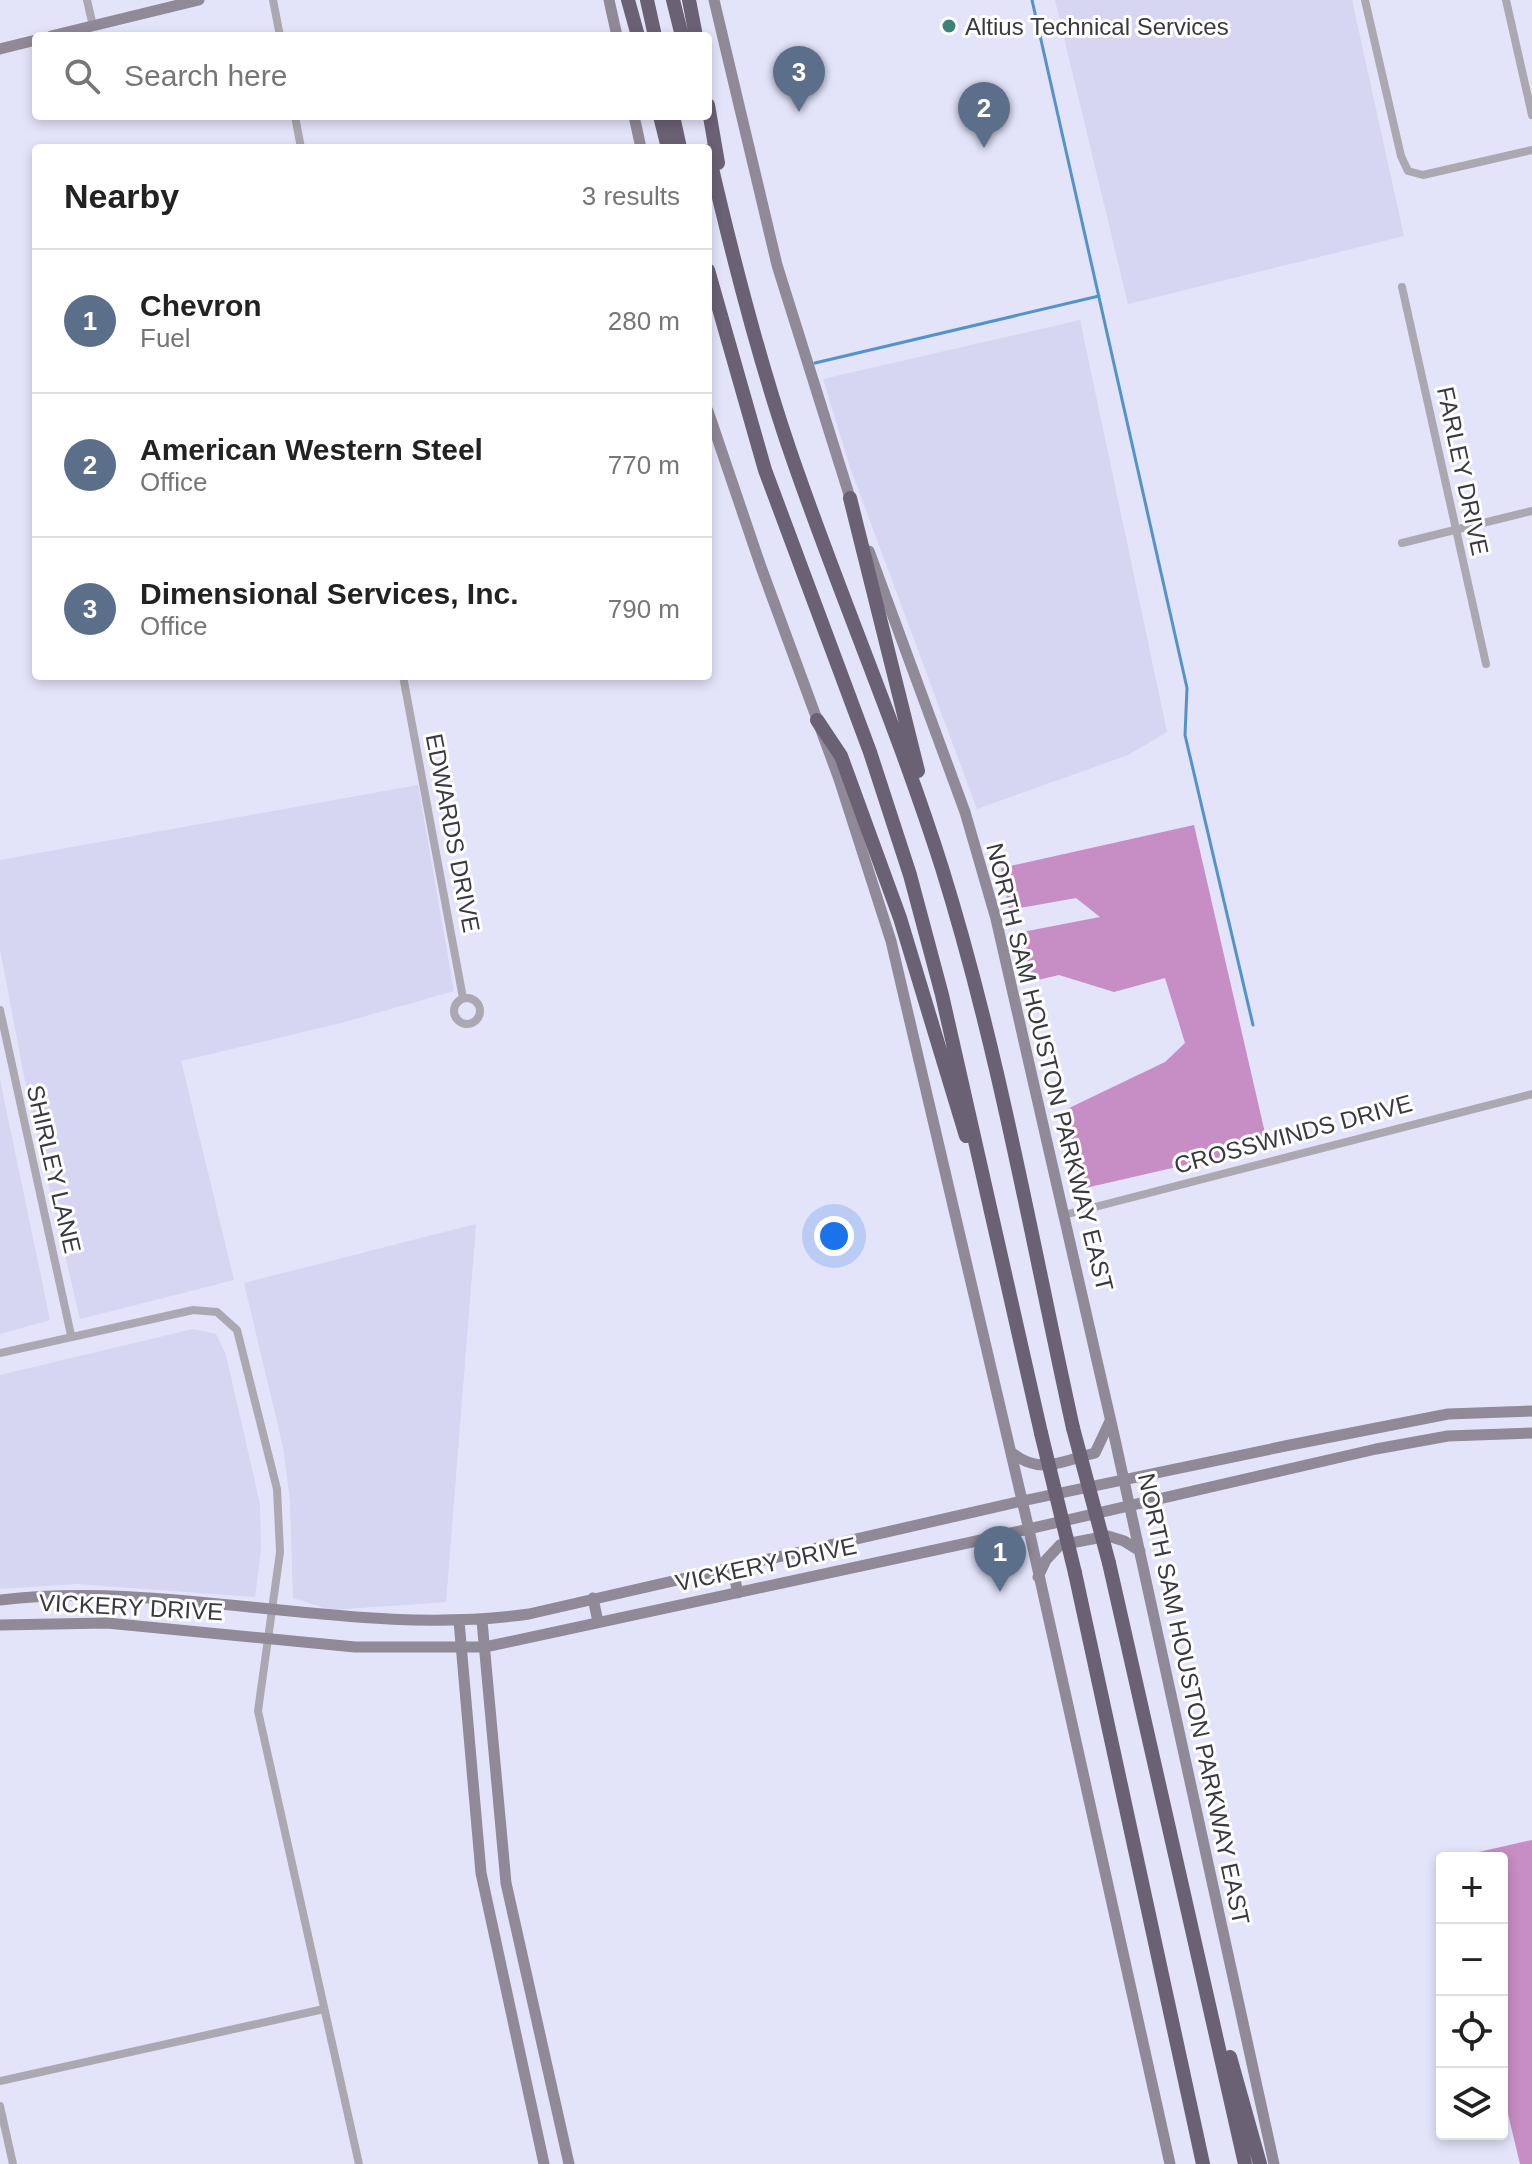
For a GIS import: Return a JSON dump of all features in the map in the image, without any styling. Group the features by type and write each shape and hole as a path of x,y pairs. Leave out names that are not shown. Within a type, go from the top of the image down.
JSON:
{"highway":[{"path":"628,0 637,32"},
{"path":"647,0 654,32"},
{"path":"673,0 681,32"},
{"path":"689,0 695,32"},
{"path":"661,120 667,144"},
{"path":"674,120 679,144"},
{"name":"NORTH SAM HOUSTON PARKWAY EAST","path":"701,120 707,144"},
{"path":"711,120 738,274"},
{"name":"NORTH SAM HOUSTON PARKWAY EAST","path":"712,167 738,274 793,459 894,729 943,872 986,1037 1073,1428 1109,1563 1245,2164"},
{"path":"712,286 726,344"},
{"path":"712,296 779,512 898,835 940,984 1075,1573 1203,2164"},
{"path":"850,498 943,872"},
{"path":"817,720 841,756 900,918 998,1239"},
{"path":"1164,1803 1260,2164"}],"main road":[{"path":"68,32 199,0"},
{"path":"609,0 616,32"},
{"name":"NORTH SAM HOUSTON PARKWAY EAST","path":"714,0 777,265 850,498 965,814 1022,1025 1274,2164"},
{"path":"0,49 32,41"},
{"path":"635,120 640,144"},
{"path":"712,422 891,941 1029,1530 1170,2164"},
{"name":"VICKERY DRIVE","path":"0,1600 95,1595 159,1598 272,1612 482,1621 1290,1445 1448,1414 1532,1411"},
{"path":"1010,1451 1025,1464 1038,1467 1095,1453 1111,1419"},
{"name":"VICKERY DRIVE","path":"0,1625 107,1623 355,1647 485,1647 1029,1530 1293,1467 1448,1436 1532,1433"},
{"path":"1290,1445 1293,1467"},
{"path":"1038,1577 1060,1545 1108,1536 1140,1551"},
{"path":"732,1567 738,1593"},
{"path":"593,1598 598,1622"},
{"path":"459,1621 481,1873 544,2164"},
{"path":"482,1621 496,1800 517,1936 569,2164"},
{"path":"473,1802 496,1800"},
{"path":"495,1941 517,1936"},
{"path":"533,2113 556,2108"}],"street":[{"path":"87,0 93,26"},
{"path":"273,0 279,32"},
{"path":"1365,0 1401,156 1408,171 1423,175 1532,150"},
{"path":"1506,0 1532,115"},
{"path":"296,120 300,144"},
{"name":"FARLEY DRIVE","path":"1402,287 1486,664"},
{"path":"1402,543 1532,511"},
{"name":"EDWARDS DRIVE","path":"404,680 463,998"},
{"name":"SHIRLEY LANE","path":"0,1010 71,1335"},
{"name":"CROSSWINDS DRIVE","path":"1064,1215 1532,1094"},
{"path":"0,1353 193,1310 217,1312 237,1330 277,1489 280,1552 258,1711 359,2164"},
{"path":"0,2081 324,2009"},
{"path":"0,2106 13,2164"}],"shaded area":[{"path":"1055,0 1352,0 1404,236 1128,304"},
{"path":"1080,320 1167,732 1128,755 977,809 850,467 823,379"},
{"path":"418,785 454,991 341,1023 181,1061 234,1280 80,1319 28,1097 0,949 0,860"},
{"path":"1194,825 1268,1146 1081,1189 1065,1110 1165,1062 1185,1043 1165,978 1114,992 1059,975 1021,984 1017,933 1100,917 1076,898 1009,910 1001,868"},
{"path":"0,1080 50,1320 0,1334"},
{"path":"476,1224 446,1602 331,1610 293,1598 290,1501 283,1447 244,1283"},
{"path":"193,1329 216,1334 226,1355 260,1504 261,1550 255,1597 77,1584 0,1589 0,1375"},
{"path":"1532,1840 1532,2164 1520,2164 1508,2114 1508,1852 1479,1852"}],"waterway":[{"path":"1032,0 1187,688 1185,735 1253,1025"},
{"path":"815,363 1099,296"}],"place":[{"name":"Altius Technical Services","path":"949,26"},
{"name":"Dimensional Services, Inc.","path":"799,112"},
{"name":"American Western Steel","path":"984,148"},
{"name":"Chevron","path":"1000,1592"}]}
